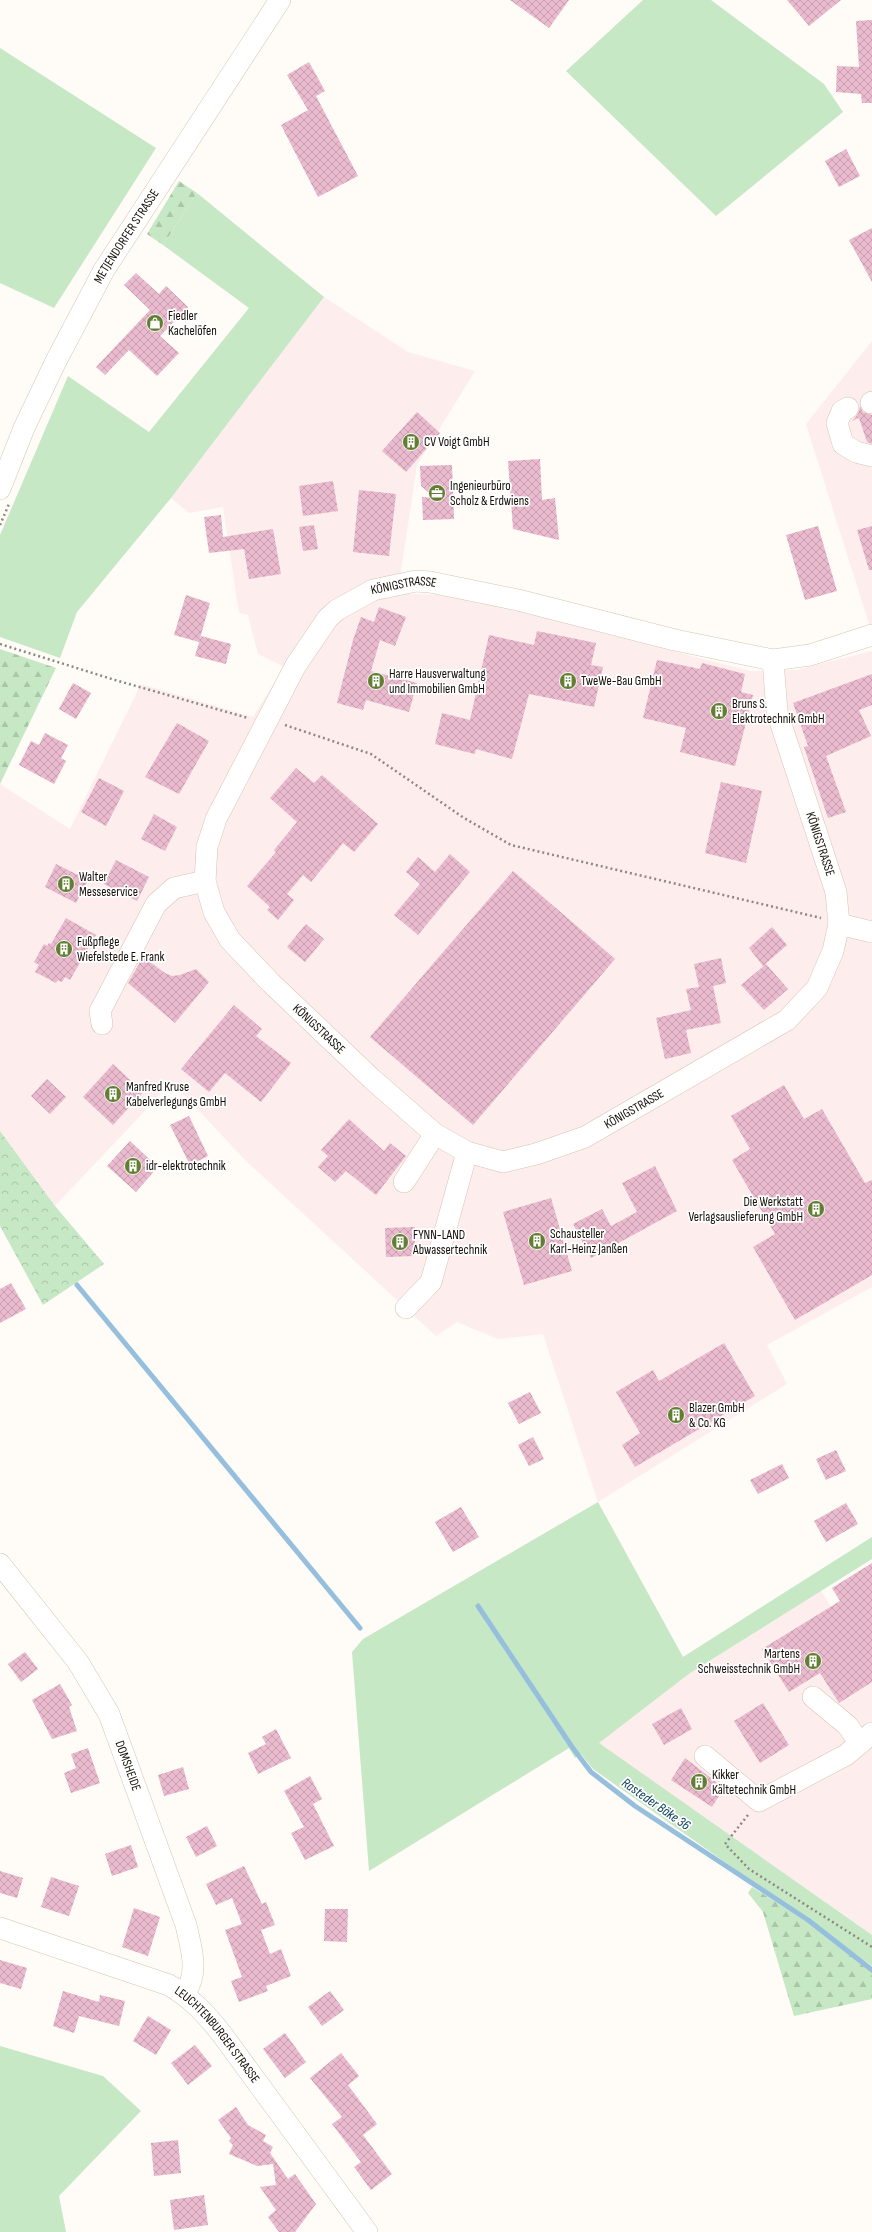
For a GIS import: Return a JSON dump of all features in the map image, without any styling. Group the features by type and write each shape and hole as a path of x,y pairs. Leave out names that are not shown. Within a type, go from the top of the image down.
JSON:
{"street":[{"name":"METJENDORFER STRASSE","path":"0,489 24,428 53,368 104,270 280,0"},
{"path":"848,408 842,411 837,422 843,444 856,452 872,456"},
{"name":"KÖNIGSTRASSE","path":"773,660 777,712 836,892 839,924 833,951 817,988 787,1020 585,1137 536,1154 503,1162 467,1152 435,1134 372,1079 296,1007 230,940 214,912 205,881 207,847 216,819 272,722 296,665 328,618 337,610 373,590 416,581 430,582 518,600 676,640 773,660 810,655 872,635"},
{"path":"102,1024 100,1011 156,904 174,888 205,881"},
{"path":"839,924 872,932"},
{"path":"404,1182 435,1134"},
{"path":"406,1308 431,1282 467,1152"},
{"name":"DOMSHEIDE","path":"0,1564 78,1662 109,1714 186,1925 194,1970 190,1986 184,1994"},
{"path":"705,1756 759,1801 846,1755 866,1738 847,1725 813,1697"},
{"name":"LEUCHTENBURGER STRASSE","path":"0,1928 169,1985 184,1994 203,2010 367,2232"}],"path":[{"path":"0,644 115,680 246,718 272,722 371,754 464,818 511,846 839,924"},
{"path":"759,1801 725,1844 749,1868 872,1947"}],"shaded area":[{"path":"324,297 408,352 475,371 417,465 401,570 408,594 455,595 750,671 796,670 872,651 872,1287 767,1345 787,1384 598,1502 543,1334 498,1339 457,1322 436,1336 245,1160 172,1082 55,1206 0,1131 0,784 70,829 141,684 253,717 284,667 258,654 248,615 239,613 223,507 189,513 171,498"},
{"path":"872,341 872,626 870,627 806,424"},
{"path":"821,1591 872,1672 872,1935 598,1743 690,1673"}],"green space":[{"path":"643,0 711,0 824,84 843,112 716,216 566,71"},
{"path":"0,48 156,148 54,308 0,283"},
{"path":"179,181 197,193 163,245 147,234"},
{"path":"197,193 324,297 171,498 77,612 60,658 0,637 0,535 68,376 149,432 249,308 163,245"},
{"path":"0,649 56,668 0,784"},
{"path":"0,1131 55,1206 104,1264 43,1305 0,1226"},
{"path":"598,1502 683,1657 872,1537 872,1559 690,1673 599,1743 872,1935 872,1966 593,1769 581,1754 575,1758 569,1748 369,1871 352,1652 363,1639"},
{"path":"752,1887 806,1921 872,1972 872,1999 794,2016 763,1912 748,1893"},
{"path":"0,2046 103,2076 141,2111 59,2196 66,2232 0,2232"}],"building":[{"path":"510,0 569,0 549,28"},
{"path":"787,0 841,0 809,26"},
{"path":"872,20 872,103 862,103 861,94 836,92 837,66 859,67 856,21"},
{"path":"309,62 325,91 316,96 358,176 318,197 281,125 308,110 287,75"},
{"path":"846,149 860,176 839,187 825,161"},
{"path":"872,228 872,282 849,240"},
{"name":"Fiedler Kachelöfen","path":"136,273 159,294 166,286 188,307 160,336 179,353 157,376 129,350 105,375 96,367 150,310 124,285"},
{"path":"860,406 863,412 872,415 872,444 867,442 859,418 852,421 858,414"},
{"name":"CV Voigt GmbH","path":"417,412 440,433 406,472 382,451"},
{"path":"540,459 542,500 555,498 559,540 513,529 508,461"},
{"name":"Ingenieurbüro Scholz & Erdwiens","path":"452,465 454,519 423,520 422,497 435,498 421,486 420,466"},
{"path":"333,481 338,511 303,516 299,486"},
{"path":"359,490 396,494 389,556 353,552"},
{"path":"221,515 223,537 273,529 281,574 249,579 244,549 209,553 204,517"},
{"path":"314,525 318,549 303,551 299,527"},
{"path":"818,526 837,591 805,600 786,535"},
{"path":"872,526 872,570 869,570 857,530"},
{"path":"186,595 210,603 199,642 174,635"},
{"name":"Harre Hausverwaltung und Immobilien GmbH","path":"379,607 406,617 395,646 380,640 371,671 417,683 409,712 366,700 363,710 337,703 353,640 361,617 374,622"},
{"path":"537,631 596,643 591,665 603,667 594,707 529,694 512,759 476,749 475,754 435,744 442,713 470,720 489,635 534,645"},
{"path":"201,636 231,644 226,664 195,656"},
{"name":"Bruns S. Elektrotechnik GmbH","path":"657,660 700,669 702,663 745,674 741,692 753,695 735,766 680,752 686,728 643,718"},
{"path":"872,674 872,705 859,710 871,736 826,756 846,812 828,818 804,747 808,746 793,703"},
{"path":"73,683 91,693 76,719 59,709"},
{"path":"177,723 209,741 179,794 145,777"},
{"path":"45,733 68,745 61,758 66,761 54,784 19,765 31,741 39,745"},
{"path":"296,768 314,783 322,775 378,824 354,852 343,843 311,882 303,875 287,894 294,900 278,920 267,910 270,907 247,886 276,852 274,850 297,822 270,798"},
{"path":"99,778 124,791 106,826 81,812"},
{"path":"721,782 762,791 746,863 705,853"},
{"path":"154,814 177,827 165,851 141,839"},
{"path":"450,854 470,872 418,935 394,915 420,884 406,872 418,857 435,872"},
{"path":"116,860 149,877 137,901 104,884"},
{"name":"Walter Messeservice","path":"56,864 88,880 76,903 45,887"},
{"path":"513,871 615,959 473,1125 370,1037"},
{"name":"Fußpflege Wiefelstede E. Frank","path":"66,918 96,935 70,980 65,977 62,982 58,980 56,983 35,972 39,965 34,962 44,944 47,946 49,943 51,944"},
{"path":"306,924 324,939 305,962 287,947"},
{"path":"772,927 787,945 763,966 749,948"},
{"path":"143,957 165,973 172,976 180,975 196,969 209,982 175,1023 128,983"},
{"path":"721,958 726,983 713,986 721,1023 686,1030 691,1053 665,1059 656,1018 691,1010 686,989 699,987 694,964"},
{"path":"766,964 788,989 764,1010 741,985"},
{"path":"234,1005 262,1029 256,1036 291,1063 261,1102 225,1073 209,1092 181,1069"},
{"name":"Manfred Kruse Kabelverlegungs GmbH","path":"113,1064 143,1092 113,1125 83,1097"},
{"path":"47,1079 66,1097 50,1114 31,1096"},
{"name":"Die Werkstatt Verlagsauslieferung GmbH","path":"784,1085 804,1119 822,1109 865,1183 872,1180 872,1275 795,1320 753,1247 775,1234 732,1160 750,1149 731,1116"},
{"path":"189,1116 208,1156 190,1165 170,1125"},
{"path":"349,1119 384,1151 390,1143 406,1156 376,1195 346,1171 335,1182 318,1167 328,1156 321,1150"},
{"name":"idr-elektrotechnik","path":"130,1141 158,1167 136,1192 107,1166"},
{"path":"655,1166 677,1211 591,1258 573,1224 602,1209 611,1226 637,1212 622,1183"},
{"name":"Schausteller Karl-Heinz Janßen","path":"551,1198 572,1271 524,1285 503,1212"},
{"name":"FYNN-LAND Abwassertechnik","path":"415,1227 415,1256 386,1257 385,1228"},
{"path":"11,1283 26,1309 0,1323 0,1289"},
{"name":"Blazer GmbH & Co. KG","path":"724,1343 755,1396 635,1467 622,1445 640,1433 616,1392 653,1370 659,1381"},
{"path":"530,1392 541,1413 519,1424 508,1403"},
{"path":"533,1437 544,1459 529,1466 518,1445"},
{"path":"836,1450 846,1471 826,1480 816,1459"},
{"path":"782,1464 789,1478 758,1494 750,1480"},
{"path":"846,1503 858,1524 826,1542 814,1521"},
{"path":"461,1507 479,1537 453,1552 435,1522"},
{"name":"Martens Schweisstechnik GmbH","path":"872,1563 872,1682 839,1703 820,1673 789,1692 762,1649 840,1601 832,1588"},
{"path":"25,1652 38,1669 21,1682 8,1664"},
{"path":"60,1684 72,1705 69,1707 77,1731 52,1739 32,1700"},
{"path":"763,1703 789,1745 760,1763 734,1721"},
{"path":"681,1708 692,1729 664,1745 652,1724"},
{"path":"276,1729 291,1758 258,1774 248,1753 266,1744 262,1737"},
{"path":"88,1748 100,1783 71,1793 64,1773 76,1768 71,1754"},
{"name":"Kikker Kältetechnik GmbH","path":"685,1758 724,1788 712,1807 671,1780"},
{"path":"183,1767 189,1789 164,1796 158,1775"},
{"path":"310,1776 322,1799 313,1804 334,1846 305,1860 291,1833 304,1827 284,1791"},
{"path":"207,1826 217,1846 196,1857 186,1837"},
{"path":"131,1845 138,1867 112,1876 105,1854"},
{"path":"244,1866 262,1904 266,1902 275,1925 261,1930 270,1954 281,1949 291,1976 266,1986 268,1991 239,2002 231,1981 242,1977 225,1930 242,1924 232,1898 216,1905 206,1884"},
{"path":"0,1871 23,1878 17,1898 0,1893"},
{"path":"51,1877 79,1886 69,1916 41,1907"},
{"path":"134,1908 160,1917 148,1956 122,1947"},
{"path":"325,1909 348,1909 347,1942 324,1941"},
{"path":"0,1960 27,1968 21,1989 0,1983"},
{"path":"63,1991 99,2002 100,1995 125,2001 119,2026 79,2016 74,2033 53,2026"},
{"path":"330,1991 344,2010 322,2026 308,2007"},
{"path":"148,2016 171,2030 156,2055 133,2041"},
{"path":"285,2033 306,2062 285,2078 263,2049"},
{"path":"195,2045 212,2066 188,2085 171,2063"},
{"path":"341,2053 359,2076 348,2085 377,2124 363,2135 392,2174 371,2190 354,2167 361,2162 332,2124 342,2117 310,2078"},
{"path":"236,2107 248,2125 266,2135 263,2141 273,2147 270,2153 288,2179 295,2174 316,2204 295,2232 279,2232 268,2217 276,2210 260,2187 276,2185 273,2164 257,2166 229,2154 233,2145 229,2141 231,2138 218,2120"},
{"path":"178,2140 181,2173 154,2176 151,2143"},
{"path":"204,2195 208,2225 174,2230 170,2200"}],"waterway":[{"path":"77,1285 360,1628"},
{"name":"Rasteder Bäke 36","path":"478,1606 572,1747 591,1772 635,1806 808,1920 872,1970"}],"place":[{"name":"Fiedler Kachelöfen","path":"155,323"},
{"name":"CV Voigt GmbH","path":"411,442"},
{"name":"Ingenieurbüro Scholz & Erdwiens","path":"437,493"},
{"name":"Harre Hausverwaltung und Immobilien GmbH","path":"376,681"},
{"name":"TweWe-Bau GmbH","path":"568,681"},
{"name":"Bruns S. Elektrotechnik GmbH","path":"719,711"},
{"name":"Walter Messeservice","path":"66,884"},
{"name":"Fußpflege Wiefelstede E. Frank","path":"64,949"},
{"name":"Manfred Kruse Kabelverlegungs GmbH","path":"113,1094"},
{"name":"idr-elektrotechnik","path":"133,1166"},
{"name":"Die Werkstatt Verlagsauslieferung GmbH","path":"816,1209"},
{"name":"Schausteller Karl-Heinz Janßen","path":"537,1241"},
{"name":"FYNN-LAND Abwassertechnik","path":"400,1242"},
{"name":"Blazer GmbH & Co. KG","path":"676,1415"},
{"name":"Martens Schweisstechnik GmbH","path":"813,1661"},
{"name":"Kikker Kältetechnik GmbH","path":"699,1782"}]}
